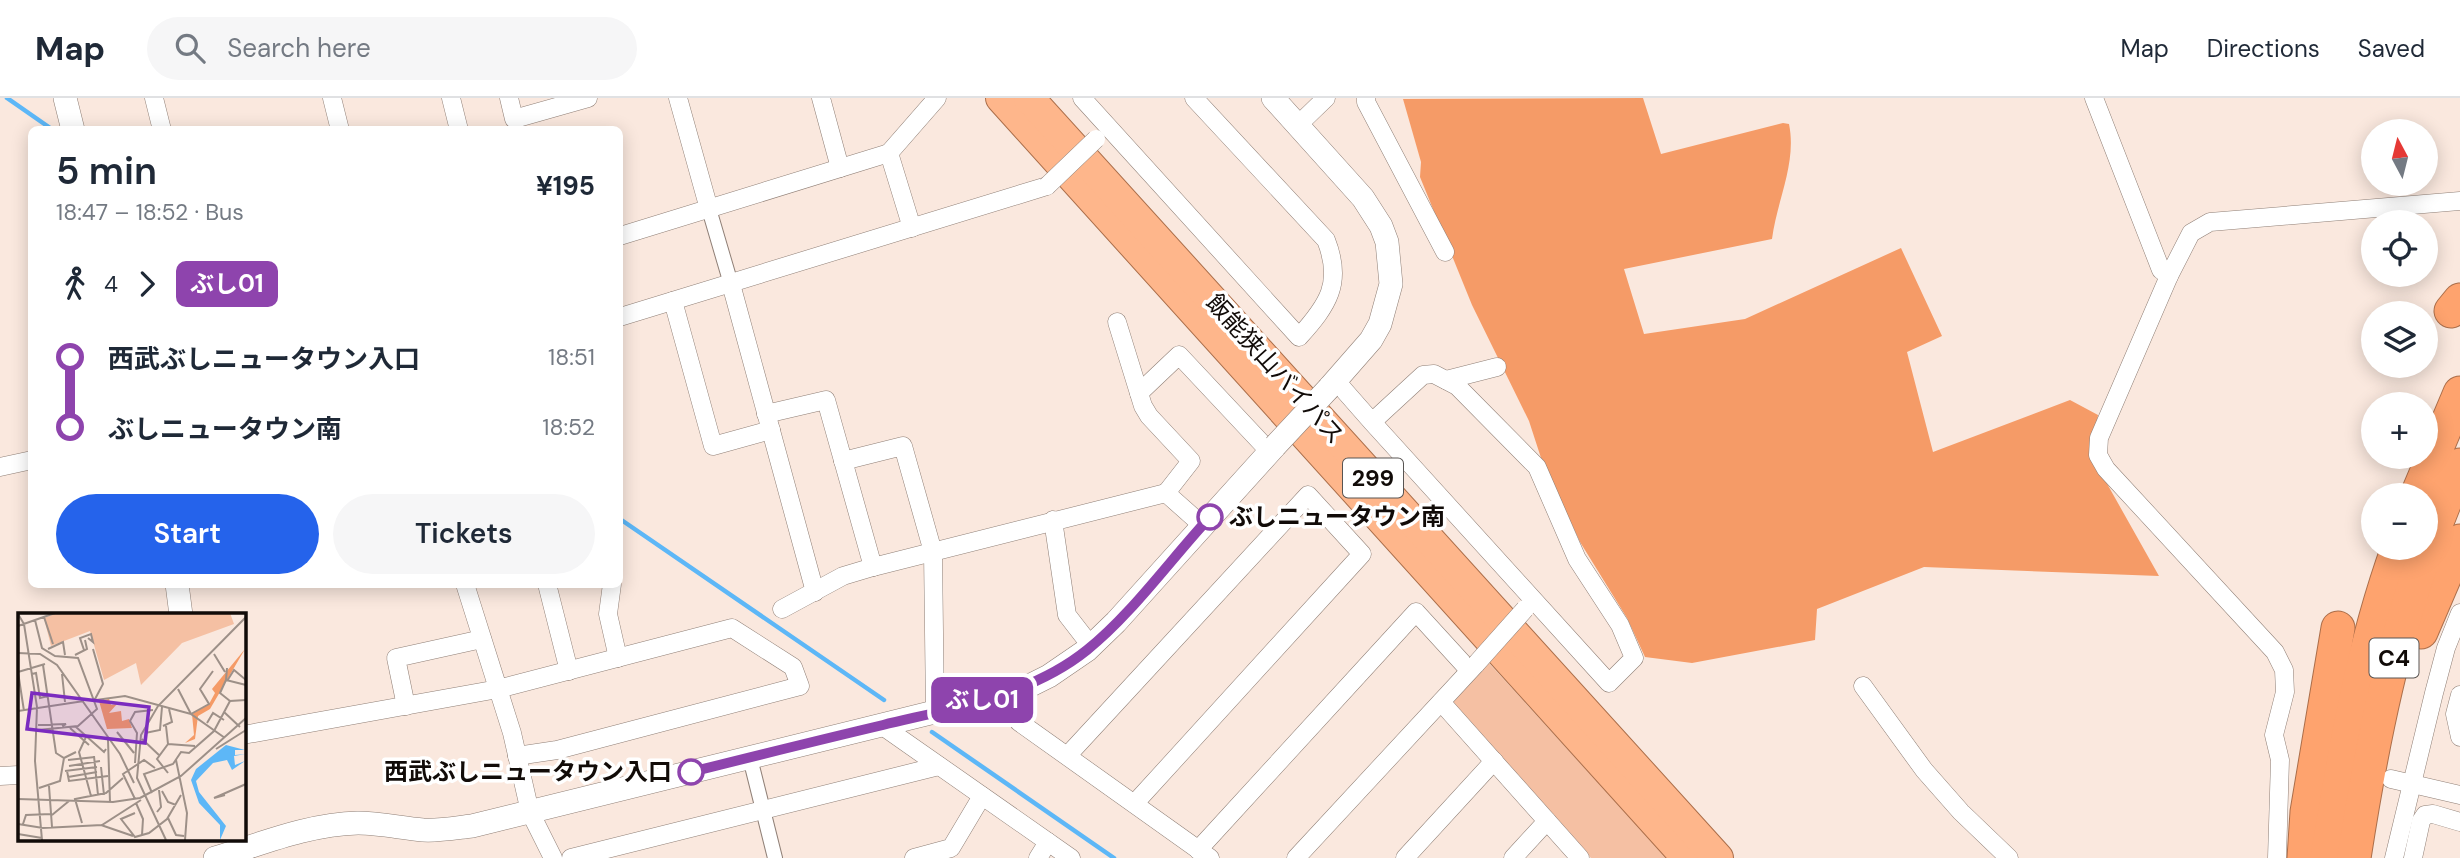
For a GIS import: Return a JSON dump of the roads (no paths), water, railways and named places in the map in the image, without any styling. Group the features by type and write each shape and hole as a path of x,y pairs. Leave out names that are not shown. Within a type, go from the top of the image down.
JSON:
{"highway":[{"name":"飯能狭山バイパス","path":"1001,98 1687,858"},
{"name":"飯能狭山バイパス","path":"1029,98 1718,858"},
{"path":"2422,483 2460,393"},
{"name":"C4","path":"2356,858 2364,792 2402,626 2460,465"},
{"path":"2356,858 2400,688 2427,615 2460,541"},
{"name":"C4","path":"2327,858 2358,692 2375,620 2394,560"},
{"path":"2304,858 2307,812 2338,628"}],"street":[{"path":"65,98 72,126"},
{"path":"153,98 161,126"},
{"path":"332,98 339,126"},
{"path":"452,98 458,126"},
{"path":"509,98 514,119 588,98"},
{"path":"678,98 815,592"},
{"path":"821,98 839,168"},
{"path":"623,235 890,153 937,98"},
{"path":"1082,98 1101,132 1299,337 1321,313 1333,284 1332,256 1326,240 1194,98"},
{"path":"212,840 215,858 309,830 333,826 358,823 446,830 530,812 935,712 1009,691 1049,676 1091,646 1116,622 1333,385 1371,340 1380,324 1389,296 1390,261 1384,234 1373,212 1273,98"},
{"path":"1298,125 1326,98"},
{"path":"1366,98 1445,252"},
{"path":"2094,98 2161,270 2169,276"},
{"path":"623,316 1046,186 1101,132"},
{"path":"890,153 912,228"},
{"path":"2277,858 2280,760 2274,735 2285,692 2284,670 2275,652 2106,469 2098,455 2099,438 2169,276 2191,233 2210,222 2460,201"},
{"path":"673,301 713,446 826,400 873,567"},
{"path":"782,609 843,576 1053,520 1167,493 1191,461 1149,416 1117,322"},
{"path":"1139,393 1179,355 1273,449"},
{"path":"1446,380 1497,368"},
{"path":"1333,385 1372,422 1529,604 1609,683 1634,658 1620,625 1577,559 1537,467 1457,386 1434,374 1423,375 1372,422"},
{"path":"843,461 902,446 933,552 935,712"},
{"path":"0,467 28,461"},
{"path":"1167,493 1202,525"},
{"path":"1068,755 1308,495 1362,554 1135,803"},
{"path":"1053,520 1067,615 1091,646"},
{"path":"178,588 181,613"},
{"path":"466,588 498,689 530,812 553,858"},
{"path":"548,588 569,671"},
{"path":"611,588 608,614 618,658"},
{"path":"1296,858 1529,604"},
{"path":"1009,691 1019,722 1204,854 1416,612 1473,667"},
{"path":"2394,858 2446,648 2460,613"},
{"path":"245,736 498,689 732,628 793,667 800,686 557,750 517,756"},
{"path":"406,706 396,658 482,639"},
{"path":"1863,685 1924,770 1961,812 2009,858"},
{"path":"2460,695 2455,714 2460,737"},
{"path":"1441,702 1580,858"},
{"path":"881,725 1071,858"},
{"path":"750,758 775,858"},
{"path":"2280,760 2300,763"},
{"path":"1405,858 1494,761"},
{"path":"571,858 939,766"},
{"path":"0,776 18,775"},
{"path":"2391,779 2460,795"},
{"path":"914,858 953,853 982,796"},
{"path":"2413,858 2421,821 2425,815 2433,814 2460,822"},
{"path":"1513,858 1547,821"},
{"path":"1038,858 1048,842"}],"waterway":[{"path":"7,98 47,126"},
{"path":"623,521 884,700"},
{"path":"932,732 1114,858"}],"place":[{"name":"ぶしニュータウン南","path":"1210,517"},
{"name":"西武ぶしニュータウン入口","path":"691,772"}]}
